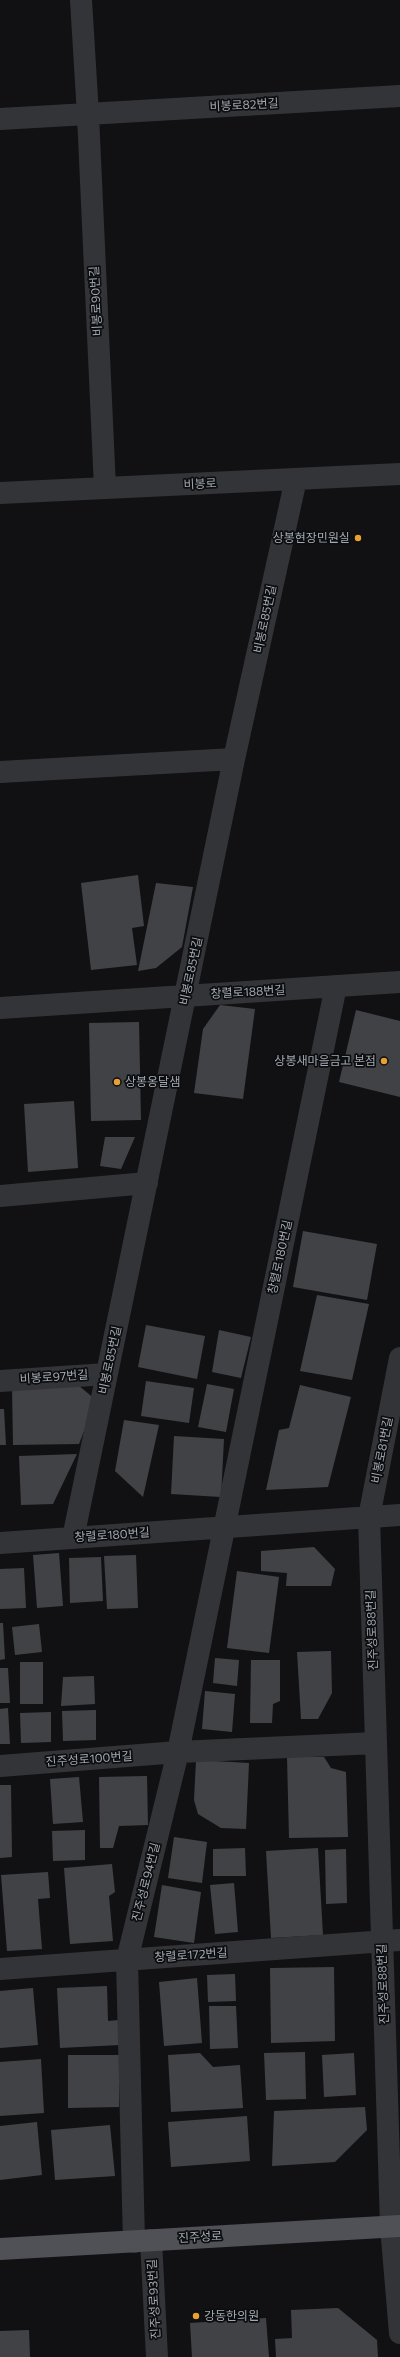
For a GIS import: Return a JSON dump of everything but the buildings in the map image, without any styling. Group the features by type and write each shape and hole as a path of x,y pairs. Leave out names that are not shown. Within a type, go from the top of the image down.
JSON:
{"main road":[{"name":"진주성로","path":"0,2249 395,2226"}],"street":[{"name":"비봉로90번길","path":"81,0 88,115 105,488"},
{"name":"비봉로82번길","path":"88,115 400,96"},
{"path":"0,119 88,115"},
{"name":"비봉로","path":"0,493 400,474"},
{"name":"비봉로85번길","path":"73,1538 234,759 296,479"},
{"path":"0,772 234,759"},
{"name":"창렬로188번길","path":"0,1008 400,982"},
{"name":"창렬로180번길","path":"225,1528 336,986"},
{"path":"0,1196 147,1183"},
{"name":"비봉로81번길","path":"369,1517 400,1358"},
{"name":"비봉로97번길","path":"0,1380 107,1374"},
{"name":"창렬로180번길","path":"0,1543 400,1515"},
{"name":"진주성로88번길","path":"369,1517 376,1743 391,1941 395,2226 400,2333"},
{"name":"진주성로94번길","path":"143,2241 127,1960 178,1752 225,1528"},
{"path":"178,1752 376,1743"},
{"name":"진주성로100번길","path":"0,1766 178,1752"},
{"name":"창렬로172번길","path":"0,1969 391,1941"},
{"name":"진주성로93번길","path":"143,2241 157,2357"}],"place":[{"name":"상봉현장민원실","path":"358,538"},
{"name":"상봉새마을금고 본점","path":"384,1061"},
{"name":"상봉옹달샘","path":"117,1082"},
{"name":"강동한의원","path":"196,2316"}]}
